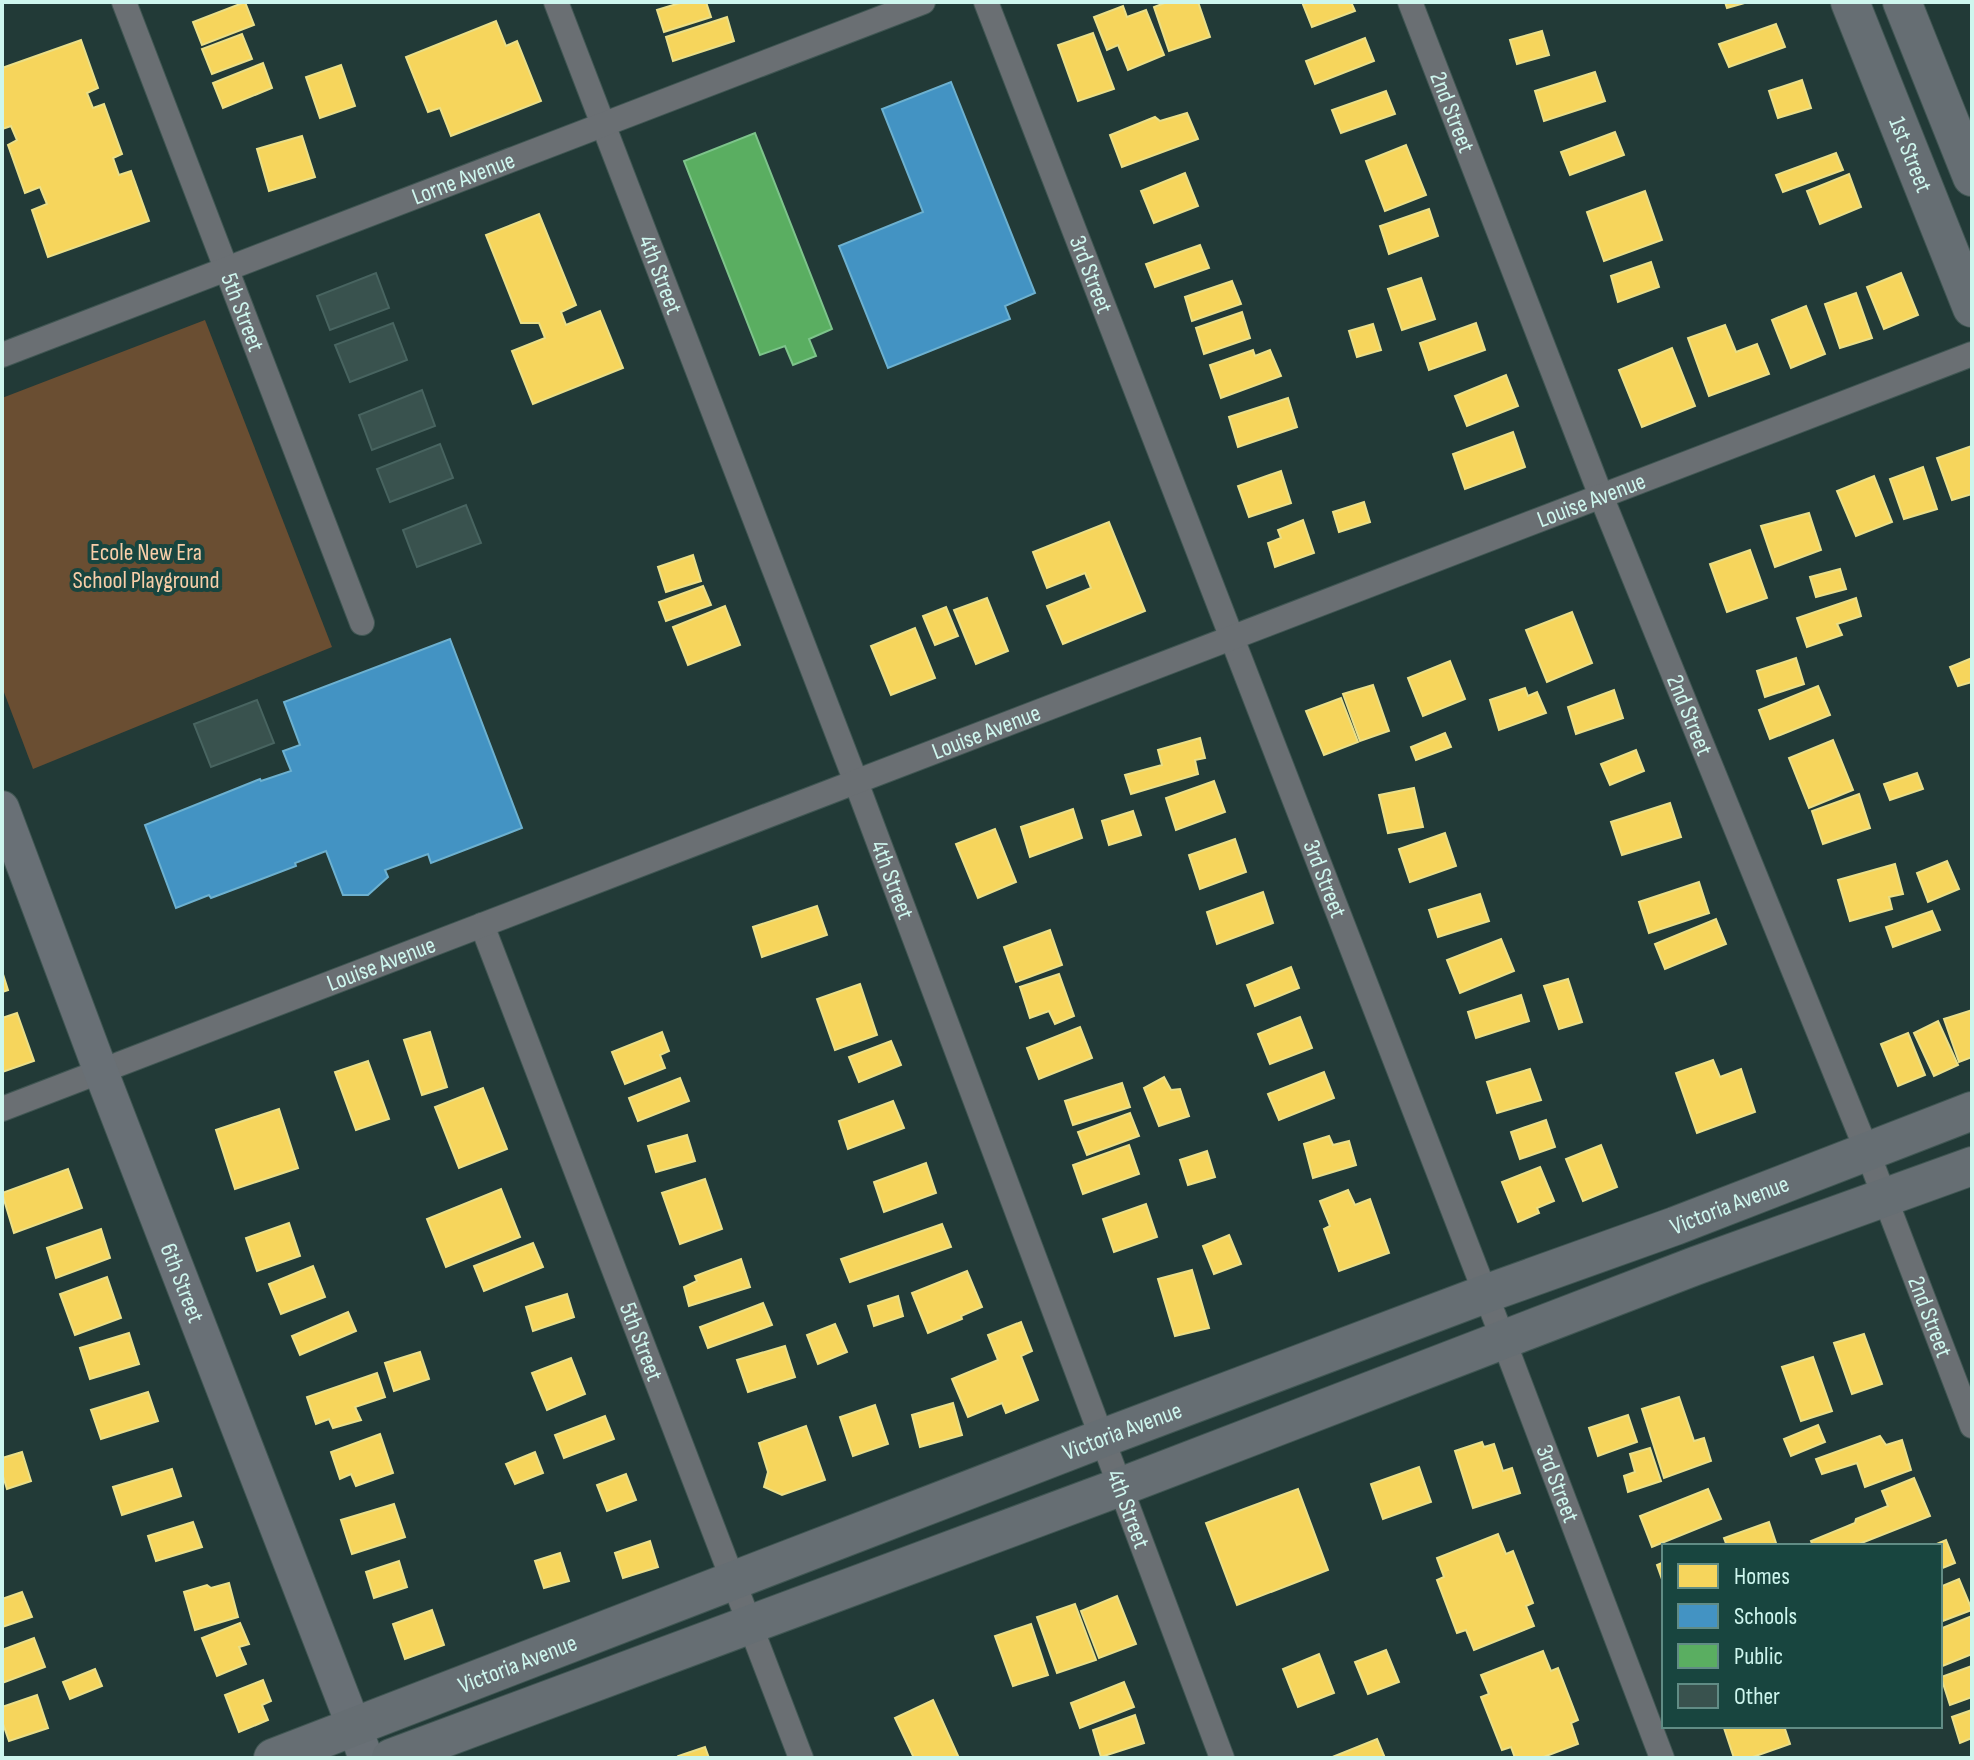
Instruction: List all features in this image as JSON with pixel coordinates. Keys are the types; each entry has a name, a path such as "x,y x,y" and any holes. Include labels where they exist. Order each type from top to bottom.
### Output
{"main road":[{"name":"1st Street","path":"1850,2 1972,308"},
{"name":"1st Street","path":"1902,2 1972,177"},
{"name":"Victoria Avenue","path":"273,1758 360,1743 732,1582 1103,1438 1675,1226 1972,1111"},
{"name":"Victoria Avenue","path":"391,1758 1120,1487 1503,1339 1972,1166"}],"street":[{"name":"5th Street","path":"124,2 362,623"},
{"name":"4th Street","path":"556,2 856,782 1222,1758"},
{"name":"Lorne Avenue","path":"2,355 923,2"},
{"name":"3rd Street","path":"986,2 1662,1758"},
{"name":"2nd Street","path":"1410,2 1601,496 1867,1151 1972,1426"},
{"name":"Louise Avenue","path":"2,1109 1972,354"},
{"name":"6th Street","path":"2,808 360,1743"},
{"name":"5th Street","path":"482,925 801,1758"}],"green space":[{"name":"Ecole New Era School Playground","path":"205,320 332,647 33,769 2,687 2,398"}],"building: Homes":[{"path":"245,2 254,25 202,45 193,22"},
{"path":"683,2 706,2 711,17 664,32 657,10"},
{"path":"1167,2 1198,2 1210,37 1169,51 1154,7"},
{"path":"1302,2 1351,2 1355,11 1312,27"},
{"path":"1725,2 1748,2 1727,8"},
{"path":"1123,6 1127,17 1146,10 1164,55 1128,70 1118,45 1107,50 1094,17"},
{"path":"727,17 734,41 673,61 666,37"},
{"path":"496,21 506,46 517,41 541,101 451,136 440,108 428,112 406,57"},
{"path":"1776,24 1785,47 1729,67 1719,44"},
{"path":"1542,31 1549,55 1517,64 1510,40"},
{"path":"1093,33 1114,89 1078,101 1058,45"},
{"path":"242,34 252,59 212,74 202,49"},
{"path":"1365,38 1374,61 1315,84 1306,61"},
{"path":"81,40 98,88 87,93 93,108 104,104 122,154 113,158 119,175 131,171 149,221 48,257 32,210 47,204 40,187 25,193 8,145 17,140 11,126 2,129 2,68"},
{"path":"263,63 272,88 223,108 213,83"},
{"path":"341,65 355,106 320,118 306,77"},
{"path":"1595,72 1605,101 1544,121 1535,91"},
{"path":"1802,80 1811,108 1778,118 1769,91"},
{"path":"1386,91 1395,114 1341,133 1332,110"},
{"path":"1187,113 1198,139 1122,167 1110,135 1155,117 1160,121"},
{"path":"1615,132 1624,155 1570,175 1561,152"},
{"path":"302,136 315,177 269,191 257,149"},
{"path":"1406,145 1426,195 1385,211 1366,161"},
{"path":"1836,153 1843,170 1783,192 1776,175"},
{"path":"1185,173 1198,206 1154,223 1141,191"},
{"path":"1849,174 1861,207 1820,224 1807,191"},
{"path":"1645,191 1662,240 1604,261 1587,212"},
{"path":"1429,209 1438,236 1389,254 1380,226"},
{"path":"539,214 576,305 561,312 566,325 600,311 623,368 533,404 512,351 545,338 539,323 521,323 486,235"},
{"path":"1200,245 1209,268 1155,287 1146,264"},
{"path":"1651,262 1659,287 1618,302 1611,276"},
{"path":"1901,273 1918,315 1884,329 1867,287"},
{"path":"1421,278 1435,319 1402,330 1388,289"},
{"path":"1232,281 1241,304 1192,321 1185,297"},
{"path":"1856,293 1872,338 1840,348 1825,304"},
{"path":"1806,306 1825,354 1791,368 1772,320"},
{"path":"1242,312 1250,338 1204,354 1196,328"},
{"path":"1476,323 1485,350 1429,370 1420,343"},
{"path":"1373,324 1381,350 1357,357 1349,331"},
{"path":"1725,325 1736,352 1757,344 1769,374 1709,396 1688,338"},
{"path":"1672,348 1695,406 1642,427 1619,370"},
{"path":"1253,350 1255,356 1270,350 1281,376 1221,398 1210,365"},
{"path":"1506,375 1518,406 1467,426 1455,396"},
{"path":"1288,398 1297,427 1238,447 1229,417"},
{"path":"1513,432 1525,467 1465,489 1453,454"},
{"path":"1972,446 1972,494 1952,500 1937,458"},
{"path":"1923,467 1937,509 1904,519 1890,479"},
{"path":"1281,471 1291,503 1249,517 1238,486"},
{"path":"1874,476 1892,522 1856,536 1837,491"},
{"path":"1364,502 1370,522 1339,532 1333,512"},
{"path":"1809,513 1821,550 1775,567 1761,526"},
{"path":"1303,520 1314,553 1275,567 1268,543 1281,538 1278,530"},
{"path":"1109,522 1145,611 1063,644 1047,606 1091,588 1085,573 1047,588 1033,552"},
{"path":"1750,550 1767,598 1727,612 1710,564"},
{"path":"693,555 701,581 666,592 658,567"},
{"path":"1840,569 1846,589 1816,597 1810,577"},
{"path":"703,586 711,605 666,621 659,602"},
{"path":"987,598 1008,651 976,664 954,610"},
{"path":"1856,598 1861,616 1837,624 1842,635 1807,647 1797,618"},
{"path":"725,606 740,645 688,665 673,627"},
{"path":"946,607 958,636 935,645 923,616"},
{"path":"1572,612 1592,663 1547,682 1526,630"},
{"path":"915,628 935,678 891,695 871,646"},
{"path":"1796,658 1804,684 1765,697 1757,671"},
{"path":"1972,658 1972,682 1958,686 1950,667"},
{"path":"1450,661 1465,699 1423,716 1408,678"},
{"path":"1373,685 1389,731 1360,741 1343,694"},
{"path":"1818,686 1830,715 1770,739 1759,710"},
{"path":"1525,688 1528,696 1537,692 1546,713 1499,730 1490,700"},
{"path":"1614,690 1623,718 1576,734 1568,707"},
{"path":"1341,698 1358,742 1324,755 1306,711"},
{"path":"1445,733 1451,747 1416,760 1411,747"},
{"path":"1200,738 1205,758 1195,760 1198,774 1131,794 1125,775 1162,765 1158,750"},
{"path":"1833,740 1853,790 1809,808 1789,758"},
{"path":"1636,750 1644,771 1610,785 1601,764"},
{"path":"1917,773 1923,789 1890,800 1884,784"},
{"path":"1214,781 1225,812 1176,830 1166,798"},
{"path":"1414,788 1423,827 1388,833 1379,795"},
{"path":"1859,794 1870,828 1823,844 1812,811"},
{"path":"1670,803 1681,837 1622,855 1611,822"},
{"path":"1073,809 1082,838 1030,857 1021,827"},
{"path":"1133,811 1141,835 1109,845 1102,821"},
{"path":"995,829 1016,882 978,898 956,844"},
{"path":"1445,833 1456,866 1410,882 1399,849"},
{"path":"1235,839 1246,872 1200,889 1189,855"},
{"path":"1947,861 1959,889 1928,902 1917,873"},
{"path":"1895,864 1903,894 1889,897 1892,909 1850,921 1838,880"},
{"path":"1699,882 1709,913 1649,933 1639,902"},
{"path":"1263,892 1273,923 1217,944 1207,912"},
{"path":"1480,894 1489,921 1438,937 1429,910"},
{"path":"817,906 827,935 762,957 753,927"},
{"path":"1932,911 1940,930 1893,947 1886,927"},
{"path":"1716,919 1726,944 1665,969 1655,944"},
{"path":"1050,930 1062,965 1016,982 1004,947"},
{"path":"1501,939 1514,971 1460,993 1447,960"},
{"path":"1291,967 1299,988 1255,1006 1247,985"},
{"path":"2,971 8,990 2,992"},
{"path":"1059,974 1074,1016 1055,1024 1049,1011 1030,1018 1020,987"},
{"path":"1568,979 1582,1022 1559,1029 1544,986"},
{"path":"860,984 877,1035 835,1050 817,999"},
{"path":"1521,995 1529,1021 1476,1038 1468,1012"},
{"path":"1972,1010 1972,1057 1959,1062 1944,1019"},
{"path":"17,1013 34,1061 2,1072 2,1018"},
{"path":"1300,1017 1312,1048 1270,1064 1258,1034"},
{"path":"1938,1021 1958,1065 1934,1076 1914,1033"},
{"path":"1080,1027 1092,1058 1039,1079 1027,1048"},
{"path":"430,1032 447,1087 422,1095 404,1040"},
{"path":"662,1032 669,1051 660,1055 665,1068 625,1084 612,1052"},
{"path":"1908,1033 1925,1075 1898,1086 1881,1044"},
{"path":"891,1041 901,1065 859,1082 849,1057"},
{"path":"1713,1060 1720,1077 1741,1069 1755,1112 1697,1133 1676,1073"},
{"path":"368,1061 389,1119 356,1130 335,1072"},
{"path":"1530,1069 1541,1100 1497,1113 1487,1082"},
{"path":"1324,1072 1334,1098 1279,1120 1268,1094"},
{"path":"1164,1077 1171,1090 1180,1089 1189,1116 1159,1126 1144,1088"},
{"path":"680,1078 689,1101 638,1121 629,1098"},
{"path":"1122,1083 1130,1107 1073,1125 1065,1101"},
{"path":"483,1088 507,1149 459,1168 435,1107"},
{"path":"893,1101 904,1128 848,1149 839,1121"},
{"path":"279,1109 298,1168 235,1189 216,1130"},
{"path":"1130,1113 1139,1136 1087,1155 1078,1132"},
{"path":"1546,1120 1555,1147 1520,1159 1511,1132"},
{"path":"687,1135 695,1161 656,1172 648,1146"},
{"path":"1329,1136 1333,1145 1349,1141 1356,1165 1313,1178 1304,1144"},
{"path":"1129,1145 1139,1174 1083,1194 1073,1165"},
{"path":"1601,1145 1617,1187 1583,1201 1566,1159"},
{"path":"1207,1151 1215,1177 1188,1185 1180,1160"},
{"path":"926,1163 936,1193 884,1212 874,1182"},
{"path":"1540,1167 1554,1201 1537,1208 1539,1213 1518,1222 1502,1182"},
{"path":"68,1169 82,1208 14,1233 2,1193"},
{"path":"705,1179 722,1229 680,1244 662,1193"},
{"path":"501,1189 520,1237 446,1267 427,1219"},
{"path":"1348,1190 1355,1205 1370,1199 1389,1253 1339,1271 1324,1229 1330,1226 1320,1201"},
{"path":"1146,1204 1157,1237 1114,1252 1103,1219"},
{"path":"289,1223 300,1256 257,1271 246,1238"},
{"path":"942,1224 951,1247 850,1282 841,1259"},
{"path":"101,1229 110,1258 56,1278 47,1248"},
{"path":"1229,1235 1241,1264 1214,1274 1203,1246"},
{"path":"533,1243 543,1267 484,1291 474,1266"},
{"path":"741,1259 750,1287 689,1306 684,1287 697,1281 695,1276"},
{"path":"313,1266 325,1297 281,1314 269,1284"},
{"path":"1192,1270 1209,1328 1175,1336 1158,1279"},
{"path":"967,1271 982,1307 928,1333 912,1293"},
{"path":"107,1277 121,1318 75,1335 60,1294"},
{"path":"567,1294 574,1317 533,1331 526,1307"},
{"path":"898,1296 903,1316 874,1326 868,1306"},
{"path":"763,1303 772,1325 708,1348 700,1327"},
{"path":"348,1312 356,1331 300,1355 292,1336"},
{"path":"1021,1322 1032,1351 1021,1356 1038,1400 1006,1413 1002,1403 968,1417 952,1379 998,1360 988,1335"},
{"path":"835,1324 847,1352 818,1364 807,1335"},
{"path":"129,1333 139,1364 90,1379 80,1348"},
{"path":"1864,1334 1882,1384 1852,1394 1834,1343"},
{"path":"785,1346 795,1377 748,1392 737,1360"},
{"path":"420,1352 429,1379 394,1391 385,1363"},
{"path":"1813,1357 1832,1411 1801,1421 1782,1367"},
{"path":"571,1358 585,1394 547,1410 532,1373"},
{"path":"377,1373 385,1397 355,1407 361,1420 333,1428 329,1419 316,1424 307,1397"},
{"path":"148,1392 158,1421 101,1439 91,1410"},
{"path":"1679,1397 1694,1441 1704,1438 1711,1461 1664,1478 1642,1409"},
{"path":"953,1403 962,1435 920,1447 912,1415"},
{"path":"875,1405 888,1444 853,1456 840,1417"},
{"path":"1628,1415 1637,1442 1598,1456 1589,1428"},
{"path":"605,1416 614,1439 564,1458 555,1435"},
{"path":"1818,1425 1825,1442 1791,1456 1784,1439"},
{"path":"806,1426 825,1480 782,1495 764,1487 768,1472 759,1443"},
{"path":"380,1434 393,1473 356,1486 351,1474 340,1479 331,1452"},
{"path":"1880,1436 1886,1445 1902,1440 1911,1470 1865,1487 1857,1463 1822,1474 1816,1459"},
{"path":"1482,1442 1484,1447 1494,1444 1503,1471 1512,1468 1520,1493 1473,1508 1455,1451"},
{"path":"1650,1448 1661,1481 1628,1492 1624,1476 1635,1472 1630,1454"},
{"path":"22,1452 31,1481 7,1489 2,1458"},
{"path":"535,1452 543,1473 515,1484 506,1464"},
{"path":"1419,1467 1431,1502 1383,1519 1371,1484"},
{"path":"172,1469 181,1496 122,1515 113,1487"},
{"path":"626,1474 636,1500 607,1511 597,1485"},
{"path":"1914,1478 1930,1516 1859,1544 1812,1544 1811,1541 1888,1506 1882,1491"},
{"path":"1298,1489 1328,1570 1237,1605 1206,1523"},
{"path":"1708,1489 1721,1519 1652,1547 1640,1516"},
{"path":"394,1504 405,1537 352,1554 341,1520"},
{"path":"193,1522 202,1547 156,1561 148,1536"},
{"path":"1769,1522 1776,1544 1726,1544 1724,1538"},
{"path":"1498,1534 1506,1554 1513,1551 1533,1603 1526,1606 1534,1626 1474,1650 1466,1630 1457,1633 1437,1580 1444,1577 1437,1558"},
{"path":"1946,1540 1955,1563 1942,1568 1942,1544 1937,1544"},
{"path":"650,1541 658,1567 623,1578 615,1553"},
{"path":"560,1553 569,1581 544,1588 535,1561"},
{"path":"399,1561 407,1587 374,1598 366,1572"},
{"path":"1662,1563 1662,1579 1657,1565"},
{"path":"1959,1579 1972,1610 1942,1621 1942,1586"},
{"path":"229,1583 238,1617 195,1630 184,1592"},
{"path":"22,1592 32,1617 2,1627 2,1599"},
{"path":"1117,1596 1136,1644 1099,1658 1081,1611"},
{"path":"1075,1604 1096,1660 1057,1673 1037,1617"},
{"path":"432,1610 444,1645 405,1659 393,1624"},
{"path":"1972,1616 1972,1654 1942,1666 1942,1628"},
{"path":"240,1623 249,1644 239,1647 246,1664 217,1676 202,1638"},
{"path":"1031,1624 1048,1675 1013,1686 995,1636"},
{"path":"34,1638 45,1667 2,1683 2,1650"},
{"path":"1386,1650 1399,1682 1368,1694 1355,1662"},
{"path":"1543,1651 1551,1671 1558,1668 1578,1720 1571,1723 1578,1744 1541,1758 1515,1758 1511,1747 1502,1750 1481,1697 1489,1694 1481,1675"},
{"path":"1319,1654 1334,1693 1298,1707 1283,1669"},
{"path":"1972,1666 1972,1697 1950,1705 1942,1677"},
{"path":"95,1669 102,1686 70,1699 63,1682"},
{"path":"263,1680 271,1701 262,1705 268,1720 239,1732 225,1695"},
{"path":"1124,1682 1134,1707 1080,1728 1071,1703"},
{"path":"37,1695 48,1728 9,1741 2,1721 2,1707"},
{"path":"933,1700 959,1758 914,1758 895,1718"},
{"path":"1972,1710 1972,1738 1960,1743 1952,1717"},
{"path":"1135,1715 1144,1743 1101,1757 1093,1730"},
{"path":"1724,1728 1785,1728 1790,1744 1750,1758 1734,1758"},
{"path":"1377,1739 1385,1758 1330,1758"},
{"path":"705,1747 709,1758 676,1758 678,1756"}],"building: Schools":[{"path":"951,82 1035,293 1005,306 1010,319 888,368 839,246 923,212 882,109"},
{"path":"450,639 522,828 431,863 428,854 385,870 388,877 368,895 343,895 326,851 295,863 296,866 176,908 145,825 260,779 291,771 283,751 300,745 284,702"}],"building: Public":[{"path":"755,133 832,329 809,339 816,356 793,365 785,346 760,355 684,161"}],"building: Other":[{"path":"376,273 389,308 330,330 317,296"},
{"path":"393,323 407,360 350,382 335,345"},
{"path":"422,390 435,426 372,450 359,415"},
{"path":"440,444 453,478 390,502 377,469"},
{"path":"466,505 481,543 417,567 403,530"},
{"path":"257,700 274,743 211,767 194,724"}]}
